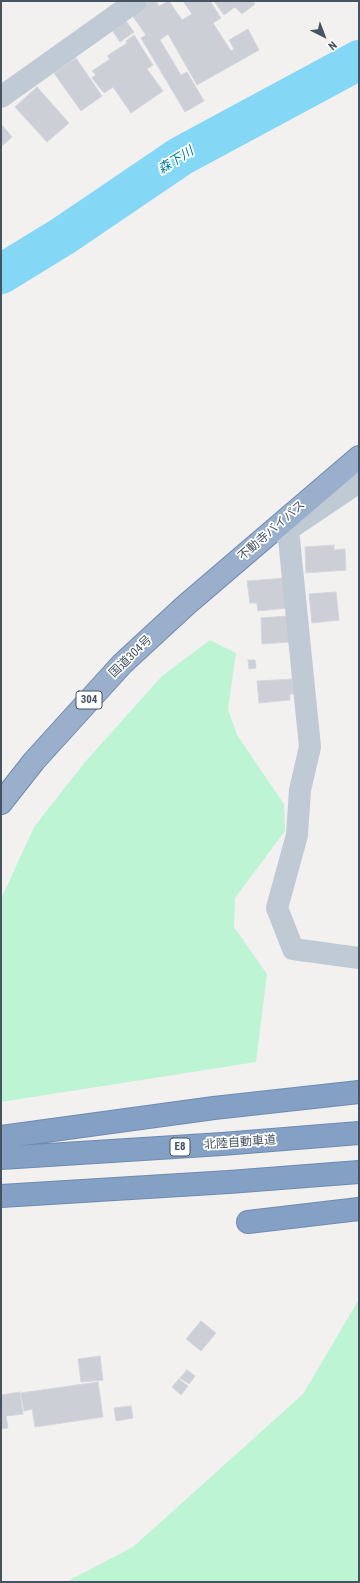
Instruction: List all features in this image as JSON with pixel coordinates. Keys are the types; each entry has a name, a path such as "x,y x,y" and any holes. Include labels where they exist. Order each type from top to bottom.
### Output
{"highway":[{"name":"不動寺バイパス","path":"186,605 359,457"},
{"name":"国道304号","path":"1,803 34,761 122,664 186,605"},
{"path":"1,1137 214,1108 359,1092"},
{"name":"北陸自動車道","path":"1,1158 222,1144 359,1133"},
{"path":"1,1196 229,1182 359,1172"},
{"path":"248,1222 359,1209"}],"street":[{"path":"1,97 136,1"},
{"path":"186,605 288,529 359,482"},
{"path":"288,529 310,748 300,790 297,834 277,908 293,949 359,958"}],"green space":[{"path":"210,640 236,653 228,709 237,735 284,804 285,831 235,898 234,927 267,974 256,1062 1,1102 1,899 34,827 85,762 162,676"},
{"path":"358,1301 359,1582 66,1582 133,1547 303,1394"}],"building":[{"path":"150,1 156,1 159,6 169,1 182,20 192,14 183,1 210,1 221,18 213,23 231,51 234,49 229,40 248,29 259,50 197,85 168,34 160,40 181,75 187,72 204,101 185,112 141,38 146,35 131,14"},
{"path":"214,1 253,1 255,4 242,14 235,7 224,15"},
{"path":"124,18 134,32 120,42 110,27"},
{"path":"134,35 153,65 147,69 163,91 131,113 113,87 104,93 92,78 96,75 92,71 110,59 107,56 127,43 126,41"},
{"path":"76,58 102,96 81,111 54,73"},
{"path":"37,87 69,123 47,142 15,107"},
{"path":"1,124 12,137 1,147"},
{"path":"334,545 334,550 345,549 346,570 306,573 305,547"},
{"path":"286,578 287,608 258,611 257,603 250,603 247,581"},
{"path":"336,592 339,620 312,623 309,594"},
{"path":"288,616 290,642 262,644 261,618"},
{"path":"248,660 255,660 256,668 249,669"},
{"path":"292,679 294,694 290,694 290,700 259,703 257,681"},
{"path":"201,1321 216,1333 201,1351 186,1339"},
{"path":"100,1356 103,1380 81,1382 78,1359"},
{"path":"187,1370 195,1376 189,1384 180,1378"},
{"path":"179,1379 188,1386 181,1395 172,1387"},
{"path":"98,1382 103,1417 35,1427 32,1409 24,1411 21,1393"},
{"path":"20,1392 23,1414 6,1416 8,1428 1,1429 1,1395"},
{"path":"131,1406 133,1418 116,1421 114,1408"}],"waterway":[{"name":"森下川","path":"1,274 63,236 181,156 359,60"}]}
